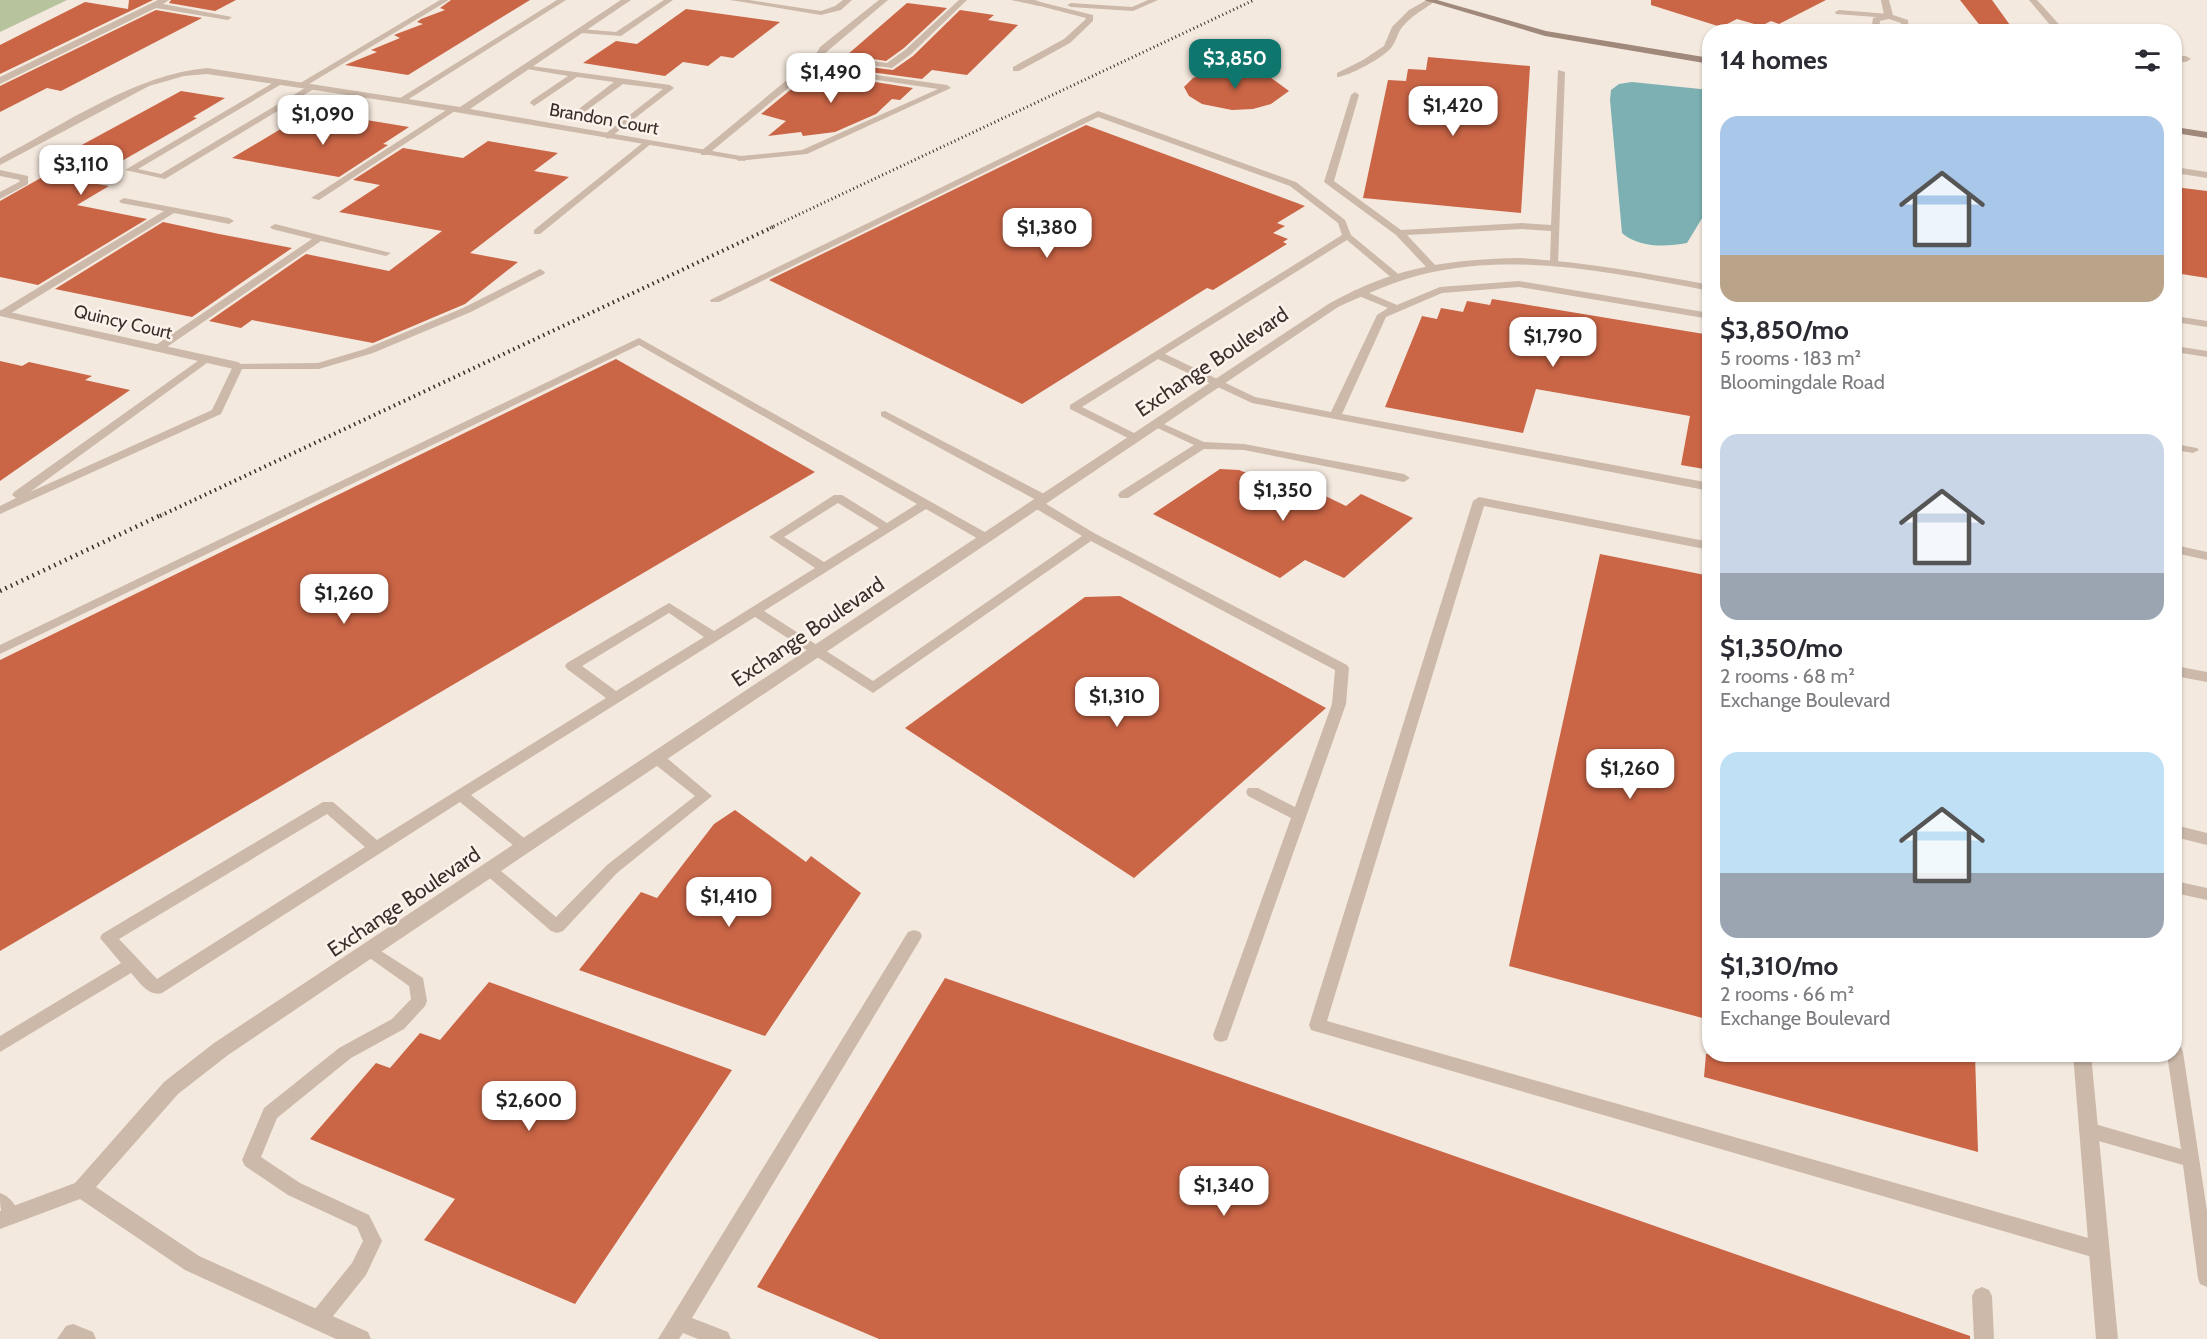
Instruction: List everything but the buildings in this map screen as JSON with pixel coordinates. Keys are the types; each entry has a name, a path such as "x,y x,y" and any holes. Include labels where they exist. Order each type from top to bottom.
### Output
{"main road":[{"path":"1429,1 1545,33 1702,61"},
{"path":"2182,131 2207,135"}],"street":[{"path":"0,81 165,0"},
{"path":"457,110 527,67 627,0"},
{"path":"1015,0 1039,3"},
{"path":"1885,0 1889,16"},
{"path":"2032,0 2053,24"},
{"path":"154,5 228,17"},
{"path":"1876,24 1876,20 1889,16 1905,24"},
{"path":"2182,59 2187,59"},
{"name":"Brandon Court","path":"0,162 146,84 194,71 220,72 401,100 741,159"},
{"name":"Exchange Boulevard","path":"6,1218 82,1189 171,1088 221,1049 1216,384 1358,292 1432,267 1487,261 1577,264 1702,287"},
{"name":"Quincy Court","path":"2,313 238,366"},
{"path":"2083,1062 2107,1339"},
{"path":"82,1189 192,1263 318,1320 347,1337"}],"lane":[{"path":"301,85 445,0"},
{"path":"401,100 562,0"},
{"path":"580,31 618,34 669,0"},
{"path":"734,0 821,12 838,8 848,0"},
{"path":"884,0 823,49 819,56 889,66 963,0"},
{"path":"1039,3 1133,9 1154,0"},
{"path":"1340,75 1366,62 1388,47 1395,29 1412,12 1429,1"},
{"path":"1016,69 1067,41 1089,21 1090,17 1082,14 1039,3"},
{"path":"1839,12 1889,16"},
{"path":"527,67 670,88 608,136"},
{"path":"704,153 808,67 947,88 804,152 741,159"},
{"path":"1555,262 1561,72"},
{"path":"534,103 576,74"},
{"path":"583,110 621,81"},
{"path":"281,82 130,170 162,177 313,87"},
{"path":"1354,95 1329,182 1399,232 1432,267"},
{"path":"256,97 266,99"},
{"path":"276,101 287,103"},
{"path":"316,198 457,110"},
{"path":"715,300 1098,114 1293,184 1342,222 1347,236 1397,277"},
{"path":"537,232 648,143"},
{"path":"2182,171 2207,175"},
{"path":"0,173 25,178 23,184 0,196"},
{"path":"124,201 229,221"},
{"path":"2,313 173,210"},
{"path":"1399,232 1522,226 1556,228"},
{"path":"274,227 386,253"},
{"path":"1136,438 1074,407 1347,236"},
{"path":"158,349 319,238"},
{"path":"0,509 217,412 238,366 320,366 349,357 467,310 540,273"},
{"path":"1335,416 1382,315 1440,290 1519,284 1702,315"},
{"path":"1358,292 1396,308"},
{"path":"2182,320 2207,324"},
{"path":"0,651 639,341 986,538"},
{"path":"2182,350 2207,354"},
{"path":"1158,355 1252,400 1702,485"},
{"path":"0,509 206,360"},
{"path":"885,414 1040,502 1090,536 1342,668 1339,704 1221,1035"},
{"path":"1156,424 1202,445 1244,447 1404,478"},
{"path":"1124,495 1202,445"},
{"path":"2182,448 2193,450"},
{"path":"824,568 775,537 838,498 887,528"},
{"path":"1702,544 1479,501 1317,1024 2099,1250"},
{"path":"376,848 328,806 108,938 156,988 926,504"},
{"path":"755,611 873,688 1090,536"},
{"path":"2182,551 2207,556"},
{"path":"616,698 572,666 669,607 714,637"},
{"path":"2182,672 2207,677"},
{"path":"490,870 557,927 612,869 705,796 657,758"},
{"path":"1253,792 1299,816"},
{"path":"462,795 524,846"},
{"path":"2182,833 2207,839"},
{"path":"2182,889 2207,894"},
{"path":"668,1339 914,936"},
{"path":"318,1320 359,1269 373,1241 363,1221 294,1189 251,1160 270,1113 345,1053 398,1024 419,1001 417,983 370,950"},
{"path":"0,1045 132,964"},
{"path":"2176,1062 2207,1278"},
{"path":"2088,1130 2191,1160"},
{"path":"0,1201 6,1218"},
{"path":"1982,1296 1984,1339"},
{"path":"679,1322 721,1339"},
{"path":"67,1339 73,1333 86,1339"}],"green space":[{"path":"0,0 67,0 0,32"}],"water":[{"path":"1632,82 1702,89 1702,218 1687,243 1644,244 1622,233 1610,100 1611,90 1619,84"}],"railway":[{"path":"770,228 1254,0"},
{"path":"160,516 773,227"},
{"path":"0,591 163,514"}]}
